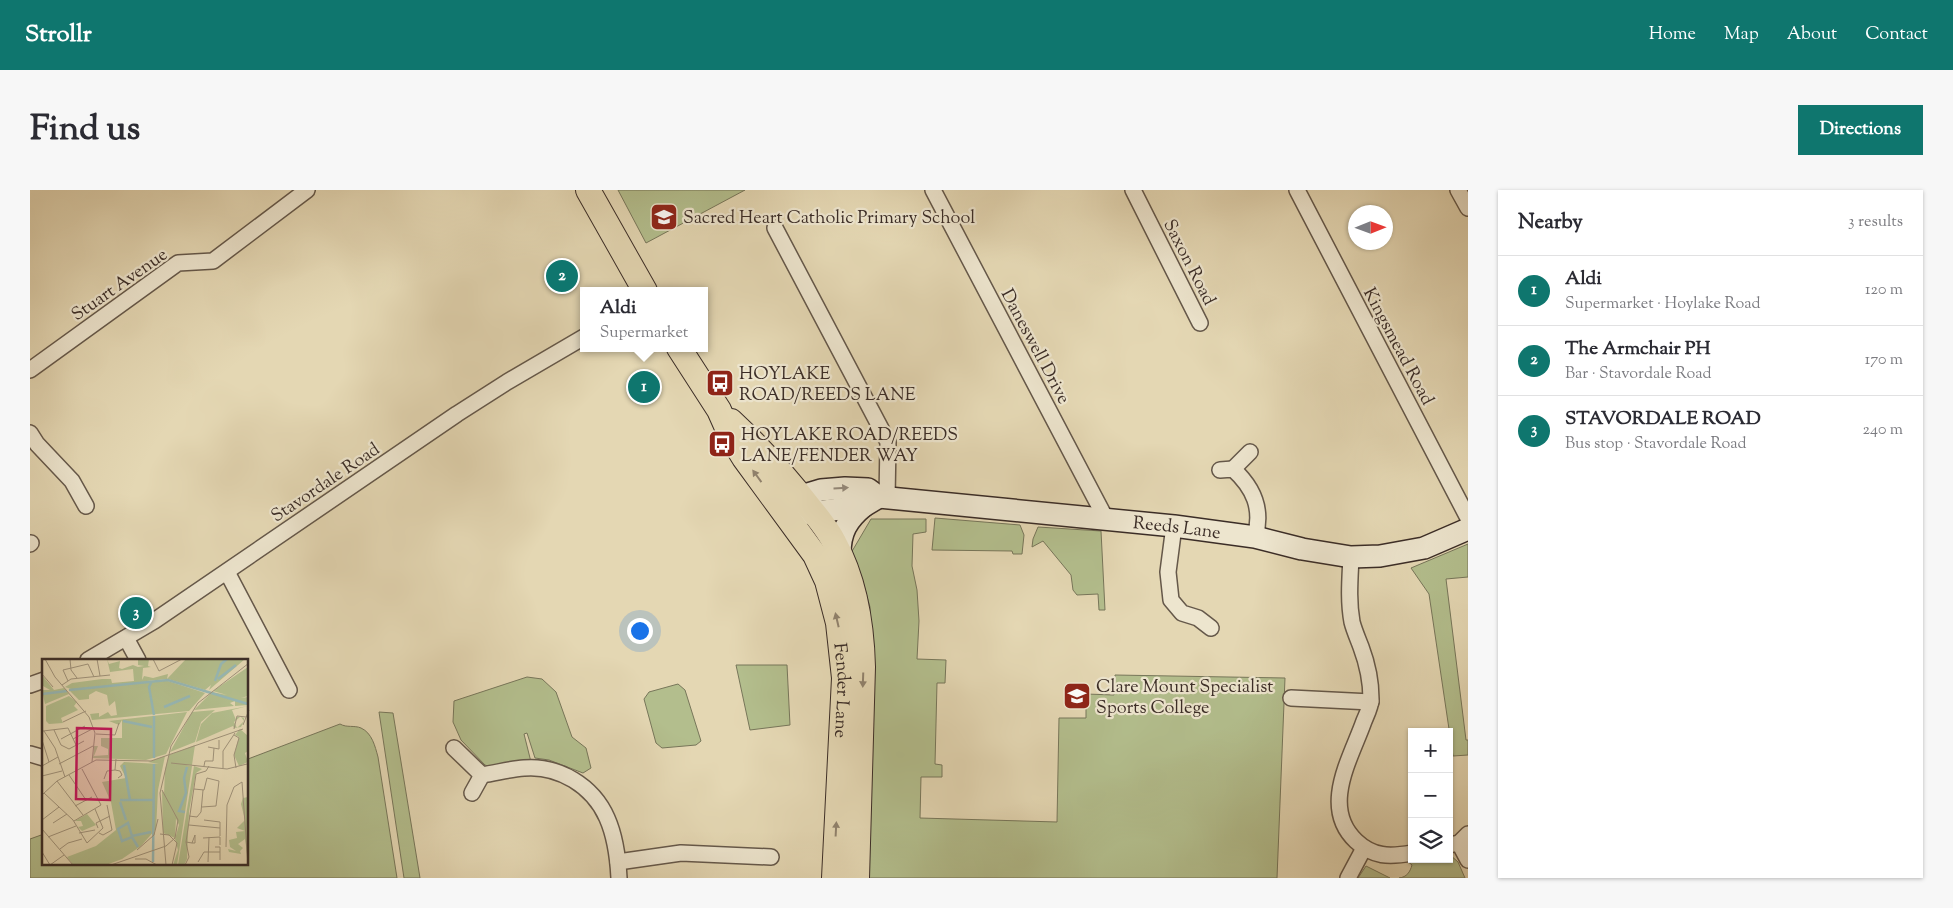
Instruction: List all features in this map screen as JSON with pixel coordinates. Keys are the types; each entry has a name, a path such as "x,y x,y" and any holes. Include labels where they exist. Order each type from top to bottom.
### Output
{"main road":[{"path":"588,190 644,287"},
{"path":"682,352 719,410"},
{"name":"Fender Lane","path":"719,410 749,437 807,504 837,548 854,597 862,642 863,667 857,878"},
{"name":"Fender Lane","path":"719,410 730,437 785,516 815,555 827,580 838,623 844,678 834,878"}],"street":[{"name":"Stuart Avenue","path":"30,370 178,263 213,261 306,190"},
{"name":"Daneswell Drive","path":"933,190 1106,519"},
{"name":"Saxon Road","path":"1133,190 1200,323"},
{"name":"Kingsmead Road","path":"1297,190 1468,518"},
{"path":"1458,190 1468,208"},
{"path":"775,228 888,442 876,501 849,519 837,548"},
{"name":"Stavordale Road","path":"90,659 126,638 227,572 457,414 580,339"},
{"path":"30,433 37,444 72,481 86,506"},
{"path":"1250,452 1227,470 1246,482 1255,498 1258,520 1255,537"},
{"name":"Reeds Lane","path":"807,504 821,490 868,489 876,501 1174,526 1255,537 1302,549 1351,558 1380,556 1424,548 1468,529"},
{"path":"785,516 807,504"},
{"path":"1174,526 1168,572 1171,600 1182,613 1198,618 1211,628"},
{"path":"1351,558 1349,599 1352,624 1362,649 1370,682 1371,702 1341,784 1338,805 1344,827 1364,848 1378,854 1393,856 1408,853"},
{"path":"227,572 289,690"},
{"path":"126,638 137,659"},
{"path":"30,685 42,681"},
{"path":"1291,698 1371,702"},
{"path":"454,748 482,775"},
{"path":"482,775 524,768 540,768 555,771 578,782 600,805 607,817 612,830 619,878"},
{"path":"472,793 482,775"},
{"path":"1459,841 1468,860"},
{"path":"1348,878 1364,848"},
{"path":"618,862 681,853 771,857"}],"green space":[{"name":"Sacred Heart Catholic Primary School","path":"618,190 745,190 646,243"},
{"path":"935,518 1020,525 1024,535 1022,554 1013,554 1012,551 932,550"},
{"path":"871,519 926,519 926,532 913,534 912,566 917,590 919,621 917,659 946,660 945,683 937,683 935,764 942,765 942,777 921,777 920,818 1057,822 1059,718 1086,718 1086,694 1114,695 1115,675 1285,678 1277,878 866,878 870,607 863,582 851,553"},
{"path":"1038,527 1101,531 1105,610 1099,610 1098,594 1077,595 1073,590 1071,575 1043,541 1032,547"},
{"path":"1468,544 1468,577 1446,579 1466,740 1468,740 1468,755 1453,756 1453,728 1449,728 1429,594 1411,568"},
{"path":"736,665 787,665 790,725 750,730"},
{"path":"527,677 542,679 556,692 572,737 586,748 591,768 583,773 549,760 535,758 527,733 524,734 531,762 490,767 485,765 461,740 453,722 454,701"},
{"path":"678,684 685,690 701,741 696,745 662,748 656,743 644,699 649,692"},
{"path":"379,712 393,713 420,878 404,878"},
{"path":"340,724 365,730 374,744 378,757 397,878 30,878 30,839 42,835 42,866 249,866 249,759"},
{"path":"1453,858 1458,862 1465,878 1399,878 1409,872 1412,865 1410,863 1453,863"},
{"path":"1366,866 1390,878 1358,878"}],"place":[{"name":"Sacred Heart Catholic Primary School","path":"664,217"},
{"name":"The Armchair PH","path":"562,276"},
{"name":"HOYLAKE ROAD/REEDS LANE","path":"720,383"},
{"name":"Aldi","path":"644,387"},
{"name":"HOYLAKE ROAD/REEDS LANE/FENDER WAY","path":"722,444"},
{"name":"STAVORDALE ROAD","path":"136,613"},
{"name":"Clare Mount Specialist Sports College","path":"1077,696"}]}
